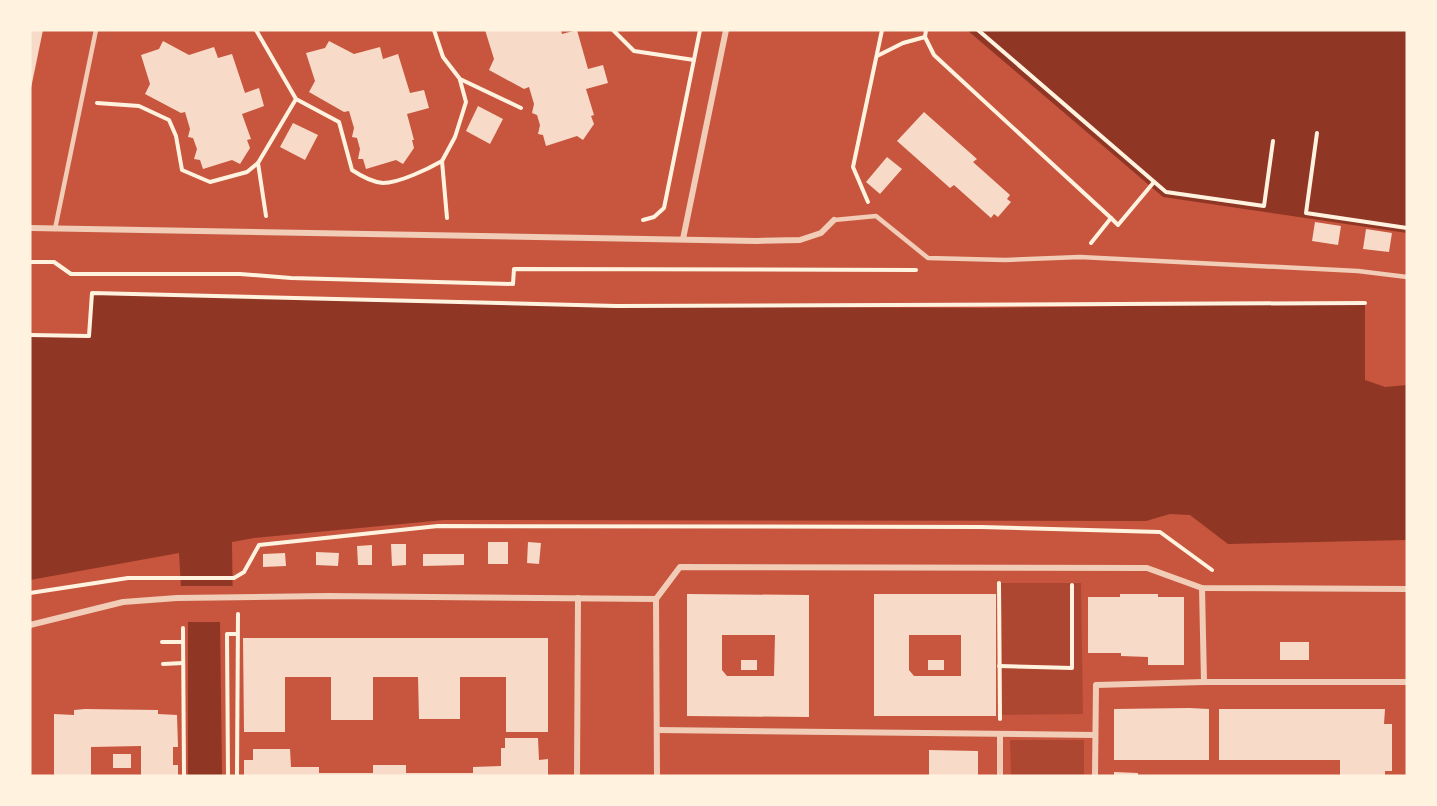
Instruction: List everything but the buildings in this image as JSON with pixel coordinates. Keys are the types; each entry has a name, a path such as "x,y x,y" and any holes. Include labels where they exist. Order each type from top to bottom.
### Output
{"street":[{"path":"683,239 726,30"},
{"path":"30,228 591,240 800,240 821,234 834,220"},
{"path":"657,776 656,599 680,567 1147,568 1202,588 1407,589"},
{"path":"1202,588 1204,682"},
{"path":"30,626 123,602 177,598 340,596 656,599"},
{"path":"578,598 578,776"},
{"path":"1095,776 1096,685 1204,682 1407,682"},
{"path":"657,730 1095,735"},
{"path":"1000,734 1000,776"}],"lane":[{"path":"55,228 96,30"},
{"path":"834,220 876,216 928,258 1005,260 1080,257 1358,271 1407,277"}],"path":[{"path":"256,30 296,99 339,122 352,170 366,179 384,183 423,172 442,161 455,137 466,102 460,79 443,57 434,30"},
{"path":"613,30 634,51 694,60"},
{"path":"640,222 654,217 664,208 699,30"},
{"path":"876,216 862,192 853,167 882,30"},
{"path":"926,30 925,37 934,55 1118,225 1154,182"},
{"path":"978,30 1166,192 1264,206 1273,141"},
{"path":"877,56 903,43 925,37"},
{"path":"460,79 521,108"},
{"path":"81,102 139,106 169,120 176,136 182,170 210,182 247,172 258,163 296,99"},
{"path":"1317,133 1306,213 1407,228"},
{"path":"442,161 447,218"},
{"path":"258,163 266,216"},
{"path":"1080,257 1111,218"},
{"path":"30,262 54,262 71,274 240,274 513,284 514,269 924,270"},
{"path":"30,336 89,336 92,293 616,306 1365,303"},
{"path":"30,593 128,578 234,578 244,572 259,545 438,526 981,527 1160,532 1213,571"},
{"path":"999,567 1000,734"},
{"path":"999,666 1072,668 1072,568"},
{"path":"237,776 238,614"},
{"path":"183,628 184,776"},
{"path":"228,776 227,634 237,634"},
{"path":"162,642 183,642"},
{"path":"163,664 183,663"}],"shaded area":[{"path":"967,30 1407,30 1407,233 1163,197"},
{"path":"92,293 616,306 984,308 1365,303 1365,380 1385,387 1407,385 1407,540 1228,544 1190,515 1170,514 1146,521 444,520 232,542 233,620 220,621 222,776 188,776 188,622 183,621 179,553 30,580 30,335 89,336"},
{"path":"1001,583 1081,583 1083,714 1002,715"},
{"path":"1010,740 1084,740 1084,776 1011,776"}],"pier":[{"path":"178,586 233,586 233,622 180,622"}]}
